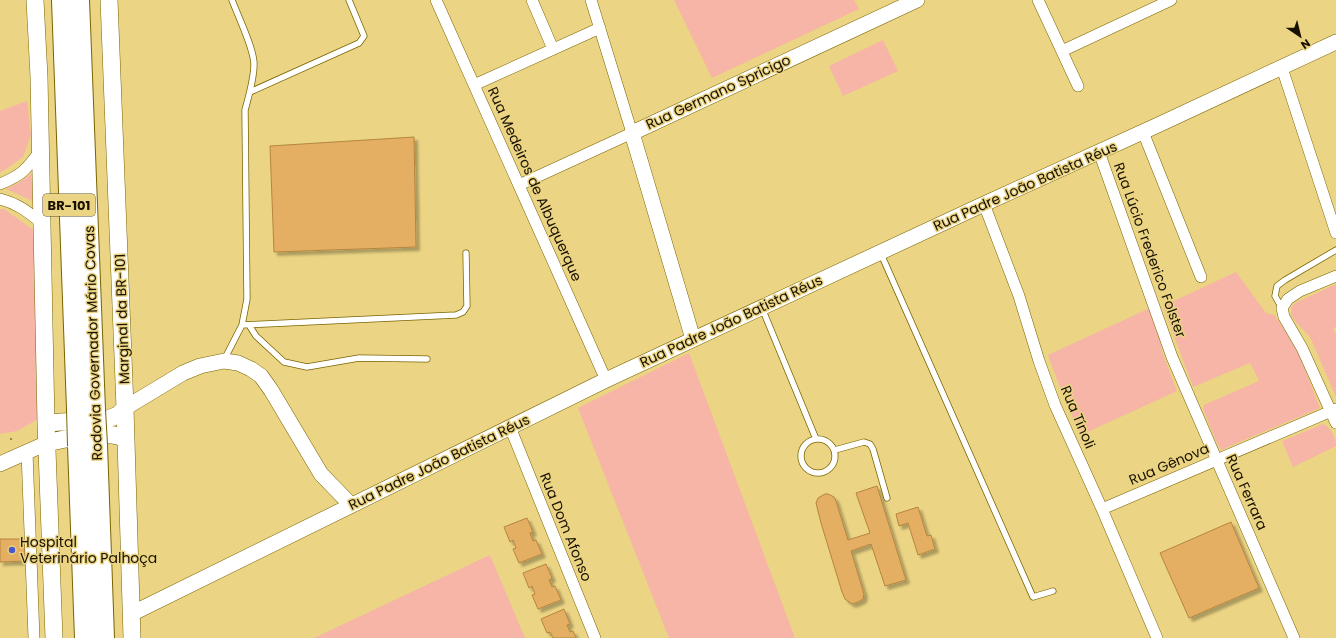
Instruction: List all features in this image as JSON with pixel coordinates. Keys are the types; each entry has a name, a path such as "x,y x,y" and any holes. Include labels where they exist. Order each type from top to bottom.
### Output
{"highway":[{"name":"Rodovia Governador Mário Covas","path":"62,0 88,446 104,638"},
{"name":"Rodovia Governador Mário Covas","path":"79,0 86,410"},
{"name":"Rodovia Governador Mário Covas","path":"84,638 88,446"}],"main road":[{"path":"35,0 39,77 46,423 54,638"},
{"name":"Marginal da BR-101","path":"109,0 125,408 132,638"},
{"name":"Rua Germano Spricigo","path":"632,132 917,0"},
{"name":"Rua Padre João Batista Réus","path":"131,614 606,380 1336,42"},
{"path":"632,132 693,339"},
{"path":"46,423 108,419 118,415 125,408 183,373 200,366 224,361 238,364 251,369 261,376 271,390 321,474 351,505"},
{"path":"0,464 47,443 61,439 110,435 120,436 126,440"}],"street":[{"name":"Rua Medeiros de Albuquerque","path":"436,0 606,380"},
{"path":"532,0 553,49"},
{"path":"591,0 632,132"},
{"path":"1038,0 1078,86"},
{"path":"1062,51 1171,0"},
{"path":"474,85 600,28"},
{"path":"1282,68 1336,233"},
{"name":"Rua Germano Spricigo","path":"519,185 632,132"},
{"path":"1144,132 1201,277"},
{"path":"0,184 21,175 40,151"},
{"name":"Rua Lúcio Frederico Folster","path":"1099,152 1172,358"},
{"path":"0,199 11,202 24,209 42,223"},
{"name":"Rua Tínoli","path":"984,204 1019,296 1039,361 1055,406 1102,509 1157,638"},
{"path":"1336,276 1300,291 1288,298 1282,308 1284,317 1302,348 1333,410 1336,423"},
{"name":"Rua Ferrara","path":"1172,358 1294,638"},
{"name":"Rua Gênova","path":"1102,509 1333,410"},
{"name":"Rua Dom Afonso","path":"510,427 594,638"},
{"path":"27,452 34,638"}],"lane":[{"path":"224,361 242,325 247,299 245,110 250,92 254,64 232,0"},
{"path":"250,92 359,43 364,36 349,0"},
{"path":"1282,308 1275,296 1278,286 1336,250"},
{"path":"880,252 1033,597 1053,591"},
{"path":"242,325 456,315 463,312 467,306 466,253"},
{"path":"761,307 816,439"},
{"path":"249,325 256,336 284,362 307,367 359,358 427,359"},
{"path":"816,439 828,441 835,450 835,461 829,469 820,473 809,470 803,463 802,452 807,443 816,439"},
{"path":"835,450 864,442 870,444 874,450 887,498"}],"shaded area":[{"path":"674,0 854,0 859,9 712,78"},
{"path":"883,40 898,71 843,96 829,66"},
{"path":"27,101 31,135 23,157 0,173 0,111"},
{"path":"34,172 35,202 6,189 18,183"},
{"path":"0,209 4,209 35,231 40,418 17,431 0,434"},
{"path":"1236,272 1266,313 1274,315 1295,344 1320,408 1221,450 1203,409 1204,405 1259,381 1250,363 1193,387 1163,306"},
{"path":"1336,284 1336,327 1333,328 1336,334 1336,397 1311,339 1291,315 1292,306 1297,302"},
{"path":"1150,308 1157,328 1163,354 1177,391 1081,435 1065,401 1048,355"},
{"path":"689,353 795,638 669,638 578,408"},
{"path":"1323,424 1326,425 1332,433 1336,446 1293,467 1282,441"},
{"path":"490,555 525,638 314,638"}],"building":[{"path":"414,137 416,247 274,252 270,146"},
{"path":"877,486 906,580 885,586 871,544 851,551 864,594 863,599 852,604 845,599 842,592 816,503 818,498 825,494 834,497 848,540 870,533 856,493"},
{"path":"918,507 927,536 931,535 935,549 918,555 908,523 899,526 896,514"},
{"path":"527,518 533,532 530,533 533,541 536,540 542,554 519,563 513,549 516,548 513,540 510,542 504,527"},
{"path":"1231,522 1259,588 1189,618 1160,553"},
{"name":"Hospital Veterinário Palhoça","path":"0,539 25,539 25,561 0,562"},
{"path":"546,564 552,578 549,580 552,587 555,586 561,600 538,609 532,595 535,594 532,586 529,588 523,573"},
{"path":"564,609 570,624 567,625 570,632 573,631 576,638 553,638 550,632 547,633 541,619"}],"place":[{"name":"Hospital Veterinário Palhoça","path":"12,550"}]}
